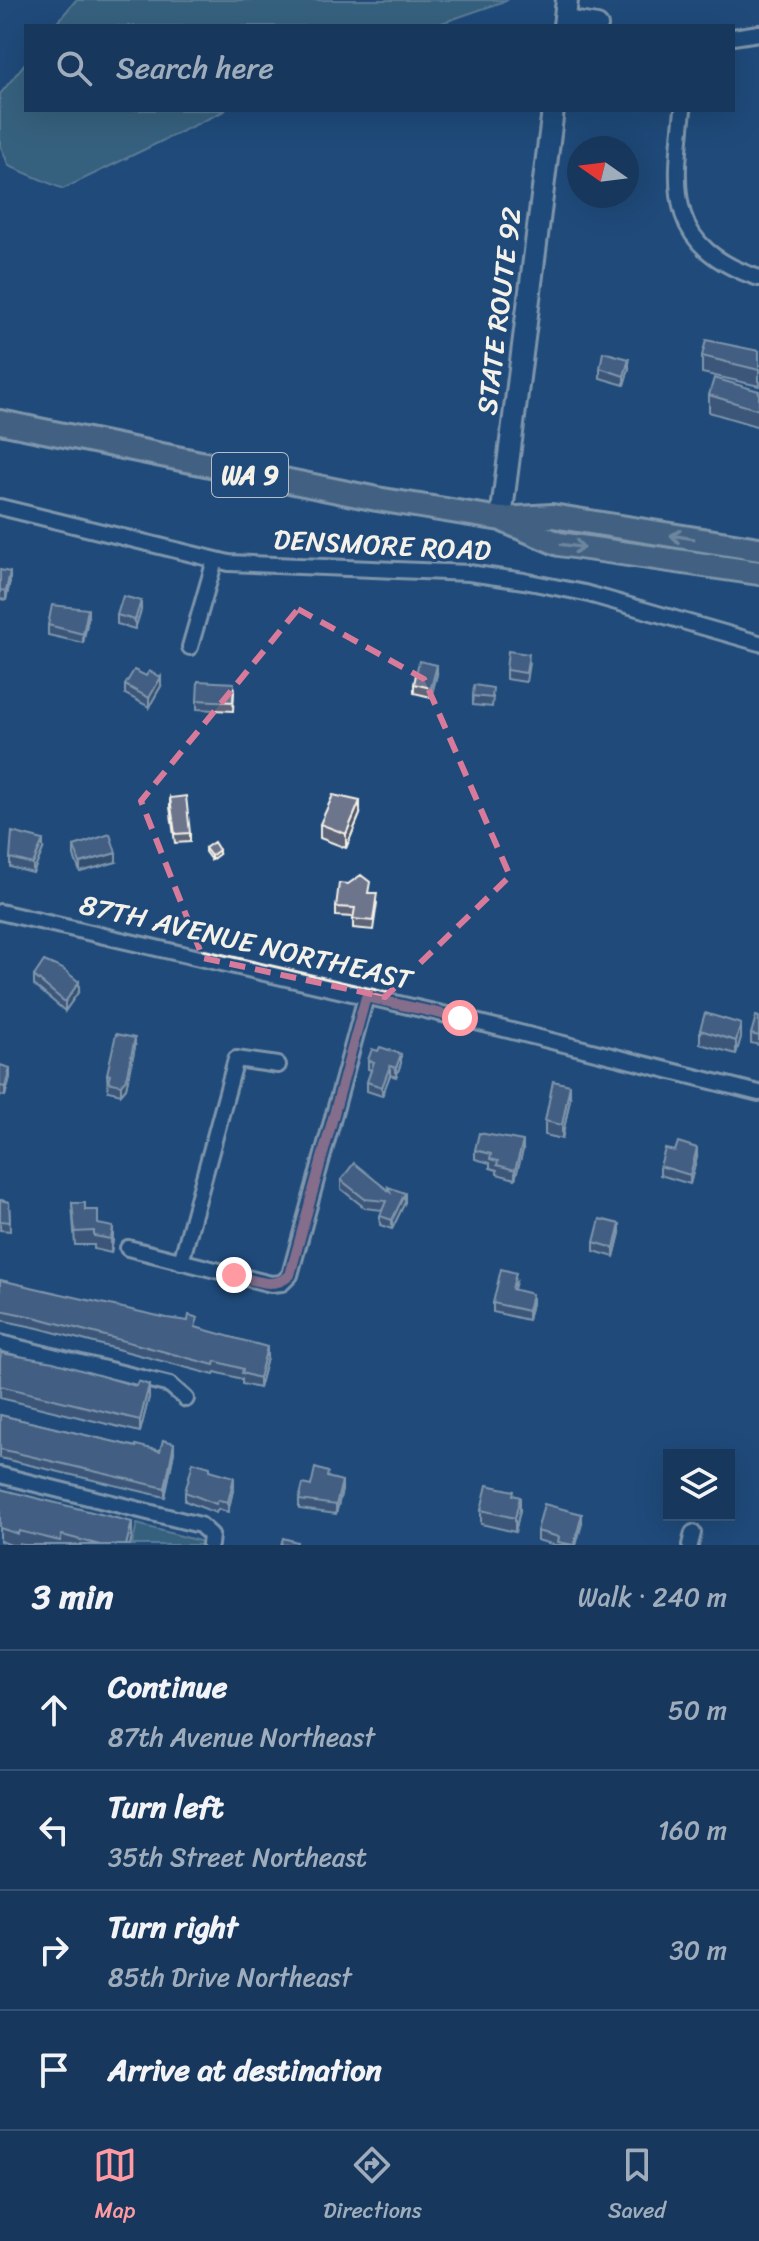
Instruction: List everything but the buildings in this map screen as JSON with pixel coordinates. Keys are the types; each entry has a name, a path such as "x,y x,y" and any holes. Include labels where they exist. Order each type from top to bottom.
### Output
{"main road":[{"path":"564,24 567,0"},
{"name":"STATE ROUTE 92","path":"501,519 553,112"},
{"path":"547,157 562,112"},
{"name":"WA 9","path":"0,422 143,454 501,519 559,544 759,573"},
{"name":"WA 9","path":"501,519 552,516 759,549"}],"street":[{"path":"735,37 759,33"},
{"path":"683,112 675,180 679,204 701,245 719,260 759,278"},
{"name":"DENSMORE ROAD","path":"0,507 215,560 469,573 524,581 585,593 759,643"},
{"path":"190,647 215,560"},
{"name":"87TH AVENUE NORTHEAST","path":"0,912 759,1093"},
{"path":"128,1248 271,1284 282,1283 290,1275 366,997"},
{"path":"181,1262 236,1059 278,1065"},
{"path":"0,1343 170,1385 186,1399"},
{"path":"0,1475 200,1525 211,1540"}],"highlighted area":[{"path":"298,609 424,679 510,876 385,997 203,958 141,801"}],"green space":[{"path":"76,0 508,0 439,24 56,24"},
{"path":"24,64 24,112 222,112 63,189 9,166 0,145 0,94"},
{"path":"137,1524 203,1542 202,1545 132,1545"}],"route":[{"path":"234,1275 271,1284 282,1283 290,1275 366,997 460,1018"}]}
